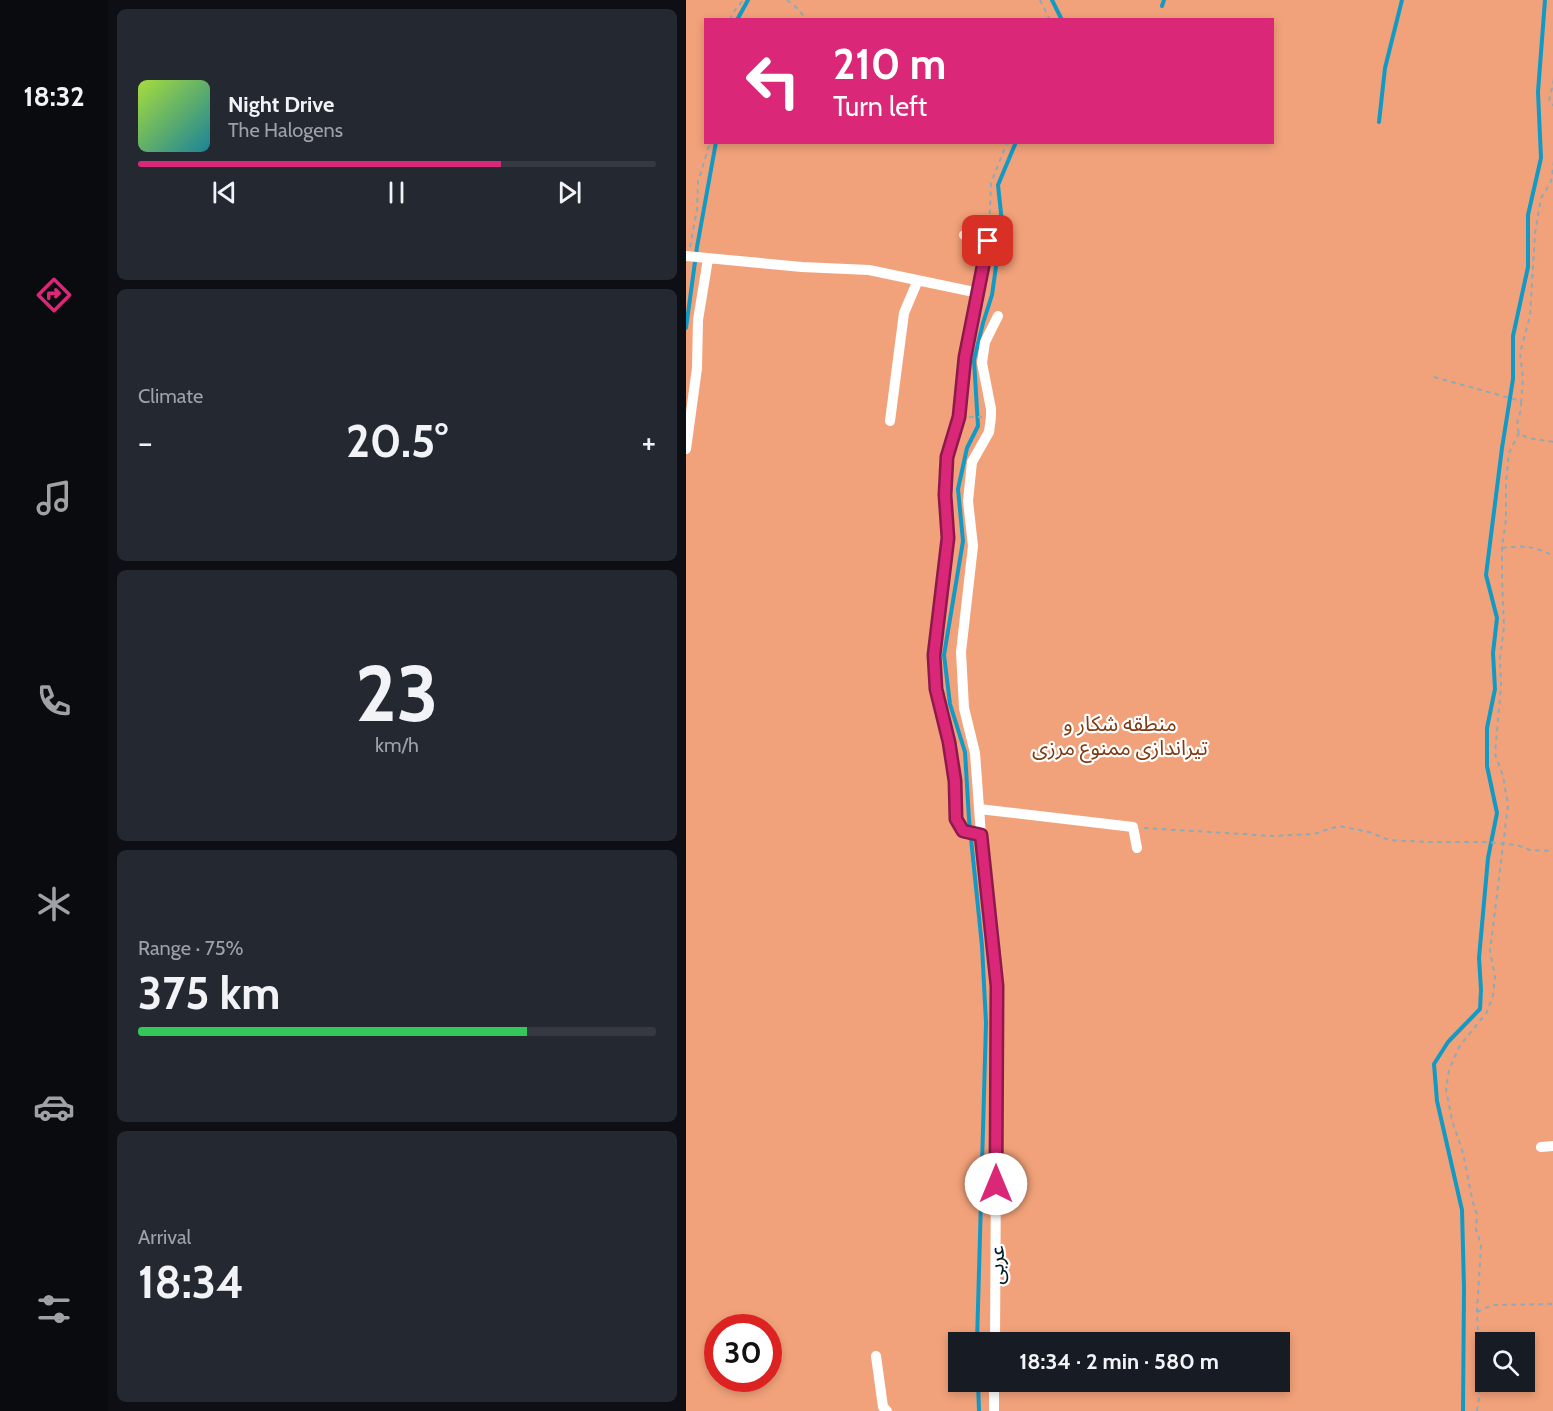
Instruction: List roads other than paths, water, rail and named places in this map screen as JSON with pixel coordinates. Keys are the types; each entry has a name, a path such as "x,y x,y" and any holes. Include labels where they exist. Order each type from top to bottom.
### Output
{"street":[{"path":"964,235 988,241 965,357 959,417 947,457 945,495 948,538 934,655 936,689 949,742 955,781 956,819 963,831 978,834"},
{"path":"686,256 802,267 869,270 979,292"},
{"path":"686,449 697,368 698,320 705,258"},
{"path":"890,421 904,313 918,280"},
{"name":"عربی","path":"995,1332 997,986 978,834 979,809 975,753 964,708 961,651 973,546 968,501 972,462 989,432 990,424 991,409 982,363 985,342 998,316"},
{"path":"979,809 1133,827 1137,849"},
{"path":"1541,1147 1553,1146"},
{"path":"876,1356 883,1407 887,1411"},
{"path":"994,1392 994,1411"}],"waterway":[{"path":"738,18 748,0"},
{"path":"1052,0 1061,18"},
{"path":"1162,6 1164,0"},
{"path":"1379,122 1385,68 1402,0"},
{"path":"1463,1411 1462,1210 1437,1101 1434,1064 1448,1042 1480,1009 1479,958 1488,858 1497,813 1487,766 1487,728 1495,689 1493,653 1497,618 1486,575 1513,379 1513,336 1528,267 1528,215 1541,158 1538,92 1545,0"},
{"path":"686,328 697,247 716,144"},
{"path":"977,1332 986,1023 982,946 969,819 965,752 950,704 944,655 963,541 958,489 967,448 978,426 974,360 992,295 999,245 1001,213 998,185 1015,144"},
{"path":"978,1392 979,1411"}],"park label":[{"name":"منطقه شکار و تیراندازی ممنوع مرزی","path":"1120,735"}]}
